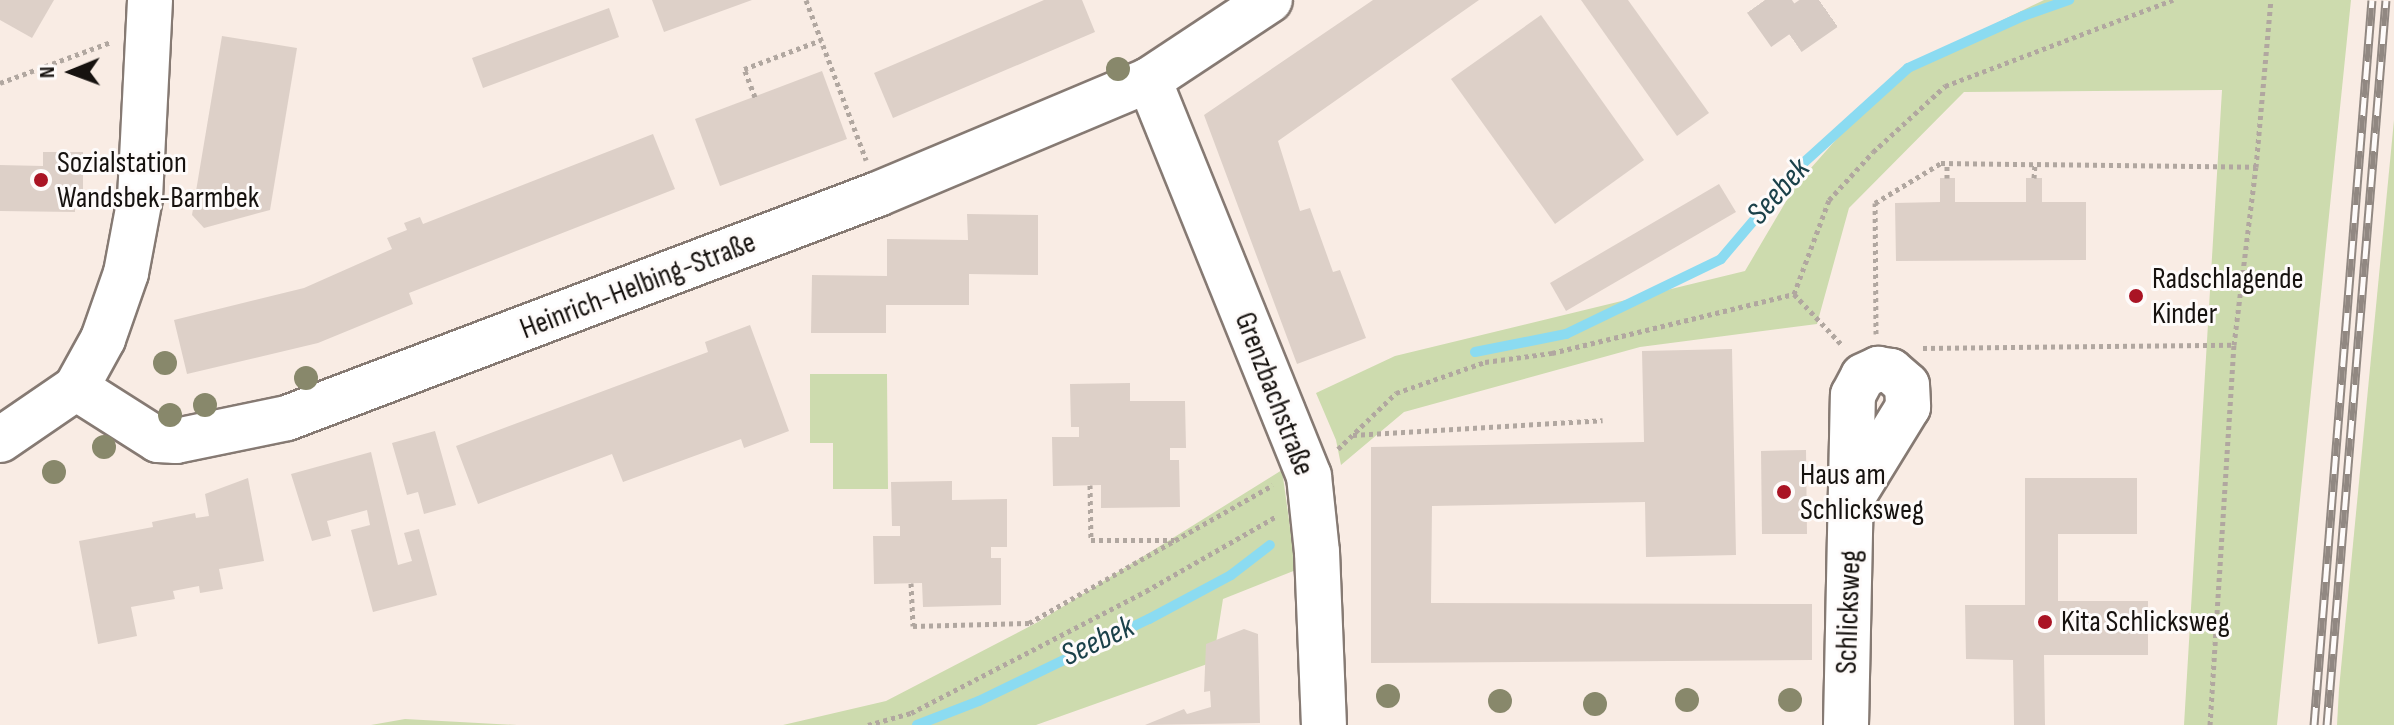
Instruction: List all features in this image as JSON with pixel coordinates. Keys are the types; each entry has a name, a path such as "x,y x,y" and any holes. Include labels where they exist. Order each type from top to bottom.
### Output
{"street":[{"name":"Heinrich-Helbing-Straße","path":"76,388 158,440 176,441 287,418 878,194 1149,80 1270,0"},
{"path":"0,440 76,388 103,339 126,273 140,198 150,14"},
{"name":"Grenzbachstraße","path":"1149,80 1305,466 1317,552 1324,725"},
{"name":"Schlicksweg","path":"1846,725 1852,498"}],"path":[{"path":"806,0 878,194"},
{"path":"1794,294 1829,200 1873,152 1945,86 2173,0"},
{"path":"2210,725 2234,345 2256,167 2271,0"},
{"path":"0,83 150,14"},
{"path":"755,97 744,69 821,40"},
{"path":"1876,348 1875,203 1941,163 2256,167"},
{"path":"1947,163 1947,178"},
{"path":"2034,178 2035,164"},
{"path":"1794,294 1844,348"},
{"path":"1603,420 1352,435 1396,393 1485,362 1552,353 1794,294"},
{"path":"1907,348 2234,345"},
{"path":"911,583 913,626 1029,623 1305,466"},
{"path":"1090,485 1091,540 1175,540"},
{"path":"868,725 911,713 1230,543"}],"green space":[{"path":"2044,0 2351,0 2277,725 2184,725 2222,90 1964,92 1849,208 1817,324 1640,347 1404,412 1341,465 1336,440 1316,393 1395,356 1745,271 1795,186 1896,72"},
{"path":"2394,120 2394,725 2337,725 2339,689"},
{"path":"810,374 887,374 888,489 833,489 833,443 810,443"},
{"path":"1282,470 1296,570 1223,599 1213,662 1036,725 783,725 886,701 1038,622"},
{"path":"405,719 517,725 371,725"}],"building":[{"path":"0,0 54,0 32,38 0,20"},
{"path":"652,0 752,0 664,32"},
{"path":"1044,0 1082,0 1095,32 893,118 874,73"},
{"path":"1373,0 1479,0 1278,141 1300,211 1310,208 1333,272 1340,270 1366,338 1297,364 1204,115"},
{"path":"1581,0 1628,0 1709,113 1677,136"},
{"path":"609,8 619,37 483,88 472,58"},
{"path":"1541,15 1644,160 1555,224 1451,79"},
{"path":"222,36 297,48 270,210 204,228 192,215"},
{"path":"822,71 847,139 720,186 695,119"},
{"path":"653,134 675,189 409,293 413,304 318,343 187,374 174,320 304,288 392,249 387,238 407,230 404,223 420,217 423,224"},
{"name":"Sozialstation Wandsbek-Barmbek","path":"43,152 83,152 83,194 75,194 75,212 0,211 0,165 43,166"},
{"path":"1940,178 1955,178 1955,202 2026,202 2026,178 2042,178 2042,202 2086,202 2086,260 1896,261 1895,203 1940,202"},
{"path":"1719,184 1736,212 1566,311 1550,283"},
{"path":"967,214 1038,215 1038,275 969,274 969,305 886,305 886,333 811,333 812,275 887,276 887,239 968,240"},
{"path":"750,325 789,431 744,448 741,439 623,482 612,454 478,504 456,446 708,352 705,342"},
{"path":"1732,349 1736,555 1646,557 1645,502 1432,506 1431,603 1812,604 1812,660 1371,663 1371,447 1644,442 1642,351"},
{"path":"1130,383 1130,401 1185,401 1186,448 1170,448 1170,460 1179,460 1180,507 1101,508 1101,485 1053,486 1052,437 1079,437 1079,427 1071,427 1070,384"},
{"path":"435,431 456,505 424,514 418,492 407,495 392,443"},
{"name":"Haus am Schlicksweg","path":"1806,450 1807,534 1762,534 1761,451"},
{"path":"371,452 398,565 412,561 404,533 419,529 437,595 373,612 351,530 370,525 367,510 327,521 331,536 312,541 291,474"},
{"path":"248,478 264,561 219,569 223,589 200,593 199,586 173,591 175,599 131,607 137,636 98,644 79,541 153,527 152,522 195,513 196,518 209,516 205,494"},
{"path":"2025,478 2137,478 2137,534 2058,534 2058,601 2148,601 2148,655 2044,655 2045,725 2014,725 2013,660 1966,659 1965,605 2025,605"},
{"path":"952,481 952,500 1007,499 1007,547 991,547 991,558 1001,558 1001,605 923,607 922,583 874,584 873,536 900,536 900,526 892,526 891,482"},
{"path":"1244,629 1258,634 1260,723 1145,725 1184,709 1187,714 1211,707 1210,691 1204,692 1206,644"}],"waterway":[{"name":"Seebek","path":"1475,352 1566,334 1721,259 1800,166 1908,68 2023,16 2069,0"},
{"name":"Seebek","path":"917,725 979,701 1149,619 1231,575 1270,545"}],"tunnel":[{"path":"1765,0 1789,34 1838,0"}],"railway":[{"path":"2314,725 2372,0"},
{"path":"2327,725 2386,0"}],"place":[{"name":"Sozialstation Wandsbek-Barmbek","path":"41,180"},
{"name":"Radschlagende Kinder","path":"2136,296"},
{"name":"Haus am Schlicksweg","path":"1784,492"},
{"name":"Kita Schlicksweg","path":"2045,622"}]}
